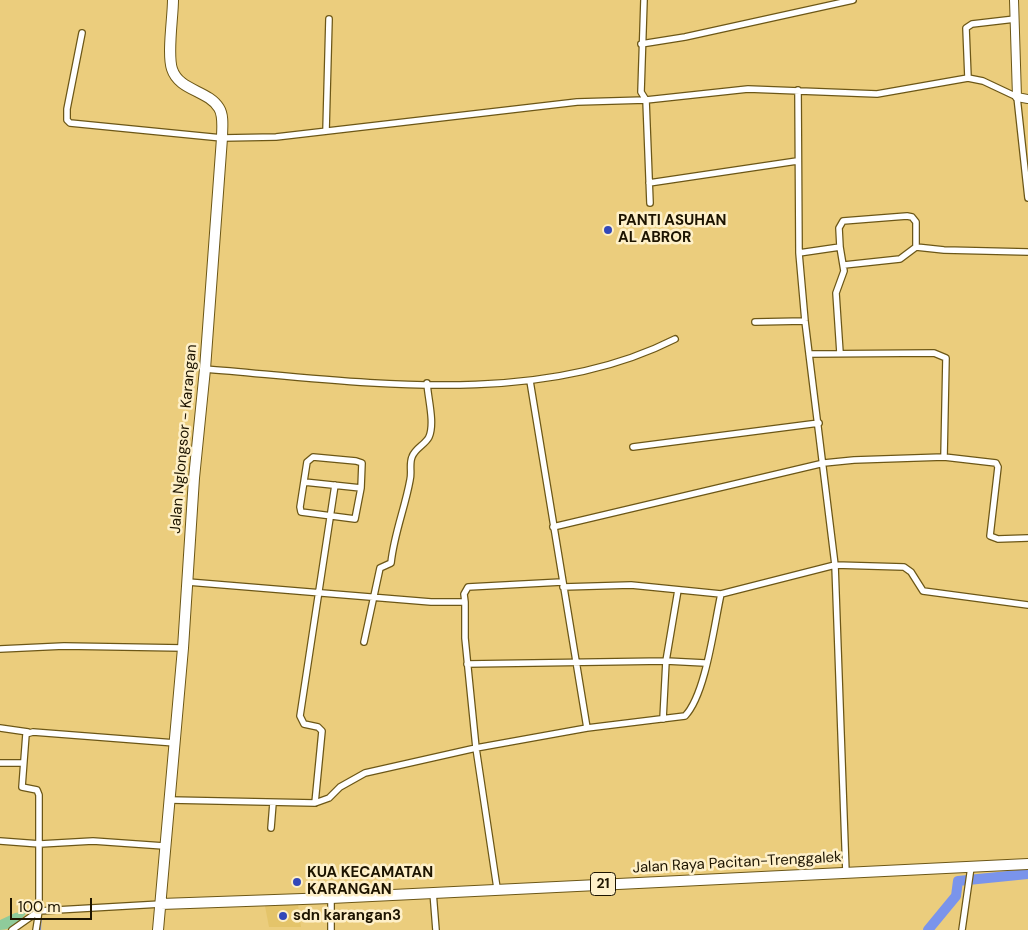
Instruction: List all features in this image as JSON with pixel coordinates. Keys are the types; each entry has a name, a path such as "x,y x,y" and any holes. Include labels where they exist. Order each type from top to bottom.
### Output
{"highway":[{"name":"Jalan Nglongsor - Karangan","path":"158,925 183,648 194,478 205,369 222,138 222,117 219,108 184,84 172,69 173,0"},
{"name":"Jalan Raya Pacitan-Trenggalek","path":"161,904 331,898 496,888 846,873 970,871 1028,864"}],"street":[{"path":"644,0 641,44 641,92 646,100 650,204"},
{"path":"641,44 685,37 852,0"},
{"path":"1014,0 1018,97 1028,198"},
{"path":"326,132 329,19"},
{"path":"968,78 966,28 972,24 1015,19"},
{"path":"82,34 67,109 67,120 70,123 222,138 276,137 568,103 646,100 748,89 877,94 968,78 983,81 1018,97 1028,99"},
{"path":"798,90 799,253 805,321 824,463 835,566 846,873"},
{"path":"650,183 798,161"},
{"path":"840,353 836,293 844,265 840,247 840,228 843,221 912,217 916,222 916,247"},
{"path":"799,253 840,247"},
{"path":"844,265 900,259 916,247 944,250 1028,252"},
{"path":"755,322 805,321"},
{"path":"205,369 385,384 507,384 582,372 633,358 675,339"},
{"path":"809,354 934,354 946,358 944,457"},
{"path":"530,381 587,728"},
{"path":"364,642 380,568 391,563 393,540 411,478 412,458 419,446 426,442 429,437 431,427 427,383"},
{"path":"634,447 819,423"},
{"path":"553,527 824,463 944,457 996,463 998,467 990,536 998,539 1028,538"},
{"path":"309,458 356,461 363,466 361,488 356,518 330,517 301,512 309,458"},
{"path":"304,482 361,488"},
{"path":"315,803 322,731 318,727 304,724 300,716 334,485"},
{"path":"496,888 476,748 467,664 464,594 468,587 631,585 721,594 835,566 904,567 911,572 923,591 1028,605"},
{"path":"188,582 374,597 465,602"},
{"path":"663,719 666,661 678,590"},
{"path":"170,800 315,803 329,798 340,787 365,774 476,748 587,728 685,716 691,710 701,685 721,594"},
{"path":"0,649 64,646 183,648"},
{"path":"467,664 666,661 705,663"},
{"path":"0,728 28,732 175,743"},
{"path":"28,732 23,763 22,787 39,791 39,911 36,930"},
{"path":"0,762 23,763"},
{"path":"272,828 273,803"},
{"path":"0,841 40,844 93,841 164,846"},
{"path":"962,930 970,871"},
{"path":"433,892 436,930"},
{"path":"331,898 331,930"},
{"path":"12,930 39,911 161,904"}],"shaded area":[{"name":"sdn karangan3","path":"298,904 301,927 269,927 265,906"}],"green space":[{"path":"28,911 12,927 0,930 0,920 15,913"}],"waterway":[{"path":"928,930 956,896 958,881 1028,874"},
{"path":"40,930 41,915"}],"place":[{"name":"PANTI ASUHAN AL ABROR","path":"608,230"},
{"name":"KUA KECAMATAN KARANGAN","path":"297,882"},
{"name":"sdn karangan3","path":"283,916"}]}
